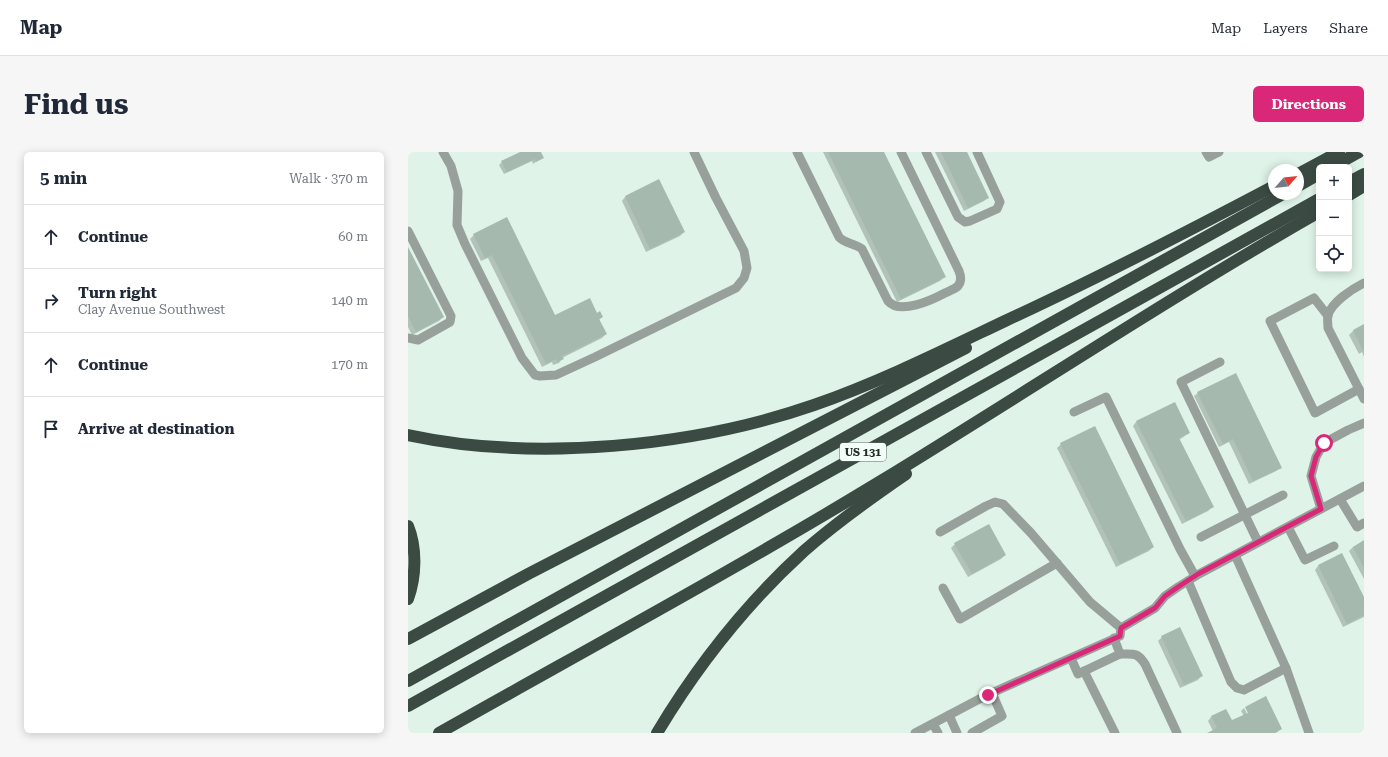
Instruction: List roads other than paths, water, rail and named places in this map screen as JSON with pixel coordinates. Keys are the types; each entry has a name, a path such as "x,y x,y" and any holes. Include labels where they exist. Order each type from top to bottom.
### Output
{"highway":[{"path":"1304,171 1339,152"},
{"path":"1337,164 1359,152"},
{"path":"1352,180 1364,174"},
{"path":"1304,183 1316,176"},
{"path":"1352,193 1364,186"},
{"path":"408,639 537,570 920,373 1087,283 1268,189"},
{"name":"US 131","path":"408,681 1272,200"},
{"name":"US 131","path":"408,706 1317,200"},
{"path":"439,733 809,524 1002,407 1188,289 1316,214"},
{"path":"408,435 453,443 504,447 587,447 668,440 741,426 813,405 859,388 925,360 1087,283"},
{"path":"658,733 680,695 724,635 762,593 804,551 869,500 1002,407"},
{"path":"408,526 413,541 414,559 414,575 408,599"}],"street":[{"path":"443,152 451,166 458,191 457,225 465,244 522,358 535,375 540,376 556,375 595,357 736,288 744,278 747,268 744,252 694,152"},
{"path":"797,152 839,237 844,242 857,245 862,249 888,301 892,305 904,307 932,300 955,288 961,280 959,270 901,152"},
{"path":"926,152 958,217 965,222 997,209 1000,202 977,152"},
{"path":"1206,152 1209,157 1219,152"},
{"path":"408,231 451,316 450,322 418,340 408,338"},
{"path":"1364,283 1353,289 1342,298 1333,307 1328,316 1328,328 1364,399"},
{"path":"1328,316 1314,298 1270,321 1315,413 1358,389"},
{"path":"1220,362 1181,382 1258,542"},
{"path":"1074,412 1106,398 1180,549 1231,682 1237,688 1244,690 1286,668"},
{"path":"1321,509 1311,476 1316,457 1324,443 1364,423"},
{"path":"1121,628 1155,608 1165,596 1191,578 1364,486"},
{"path":"1201,536 1246,515 1283,495"},
{"path":"1340,499 1357,527 1364,523"},
{"path":"940,532 995,502 1003,504 1031,532 1090,602 1121,628"},
{"path":"1288,526 1305,560 1334,546"},
{"path":"1234,555 1286,668 1309,733"},
{"path":"943,588 960,619 1057,563"},
{"path":"916,733 992,693 1120,636 1121,628"},
{"path":"1114,638 1120,654"},
{"path":"1071,658 1078,674 1120,654 1135,654 1140,656 1177,733"},
{"path":"1084,671 1115,733"},
{"path":"972,733 1002,716 992,693"},
{"path":"949,715 957,733"},
{"path":"933,724 938,733"}]}
